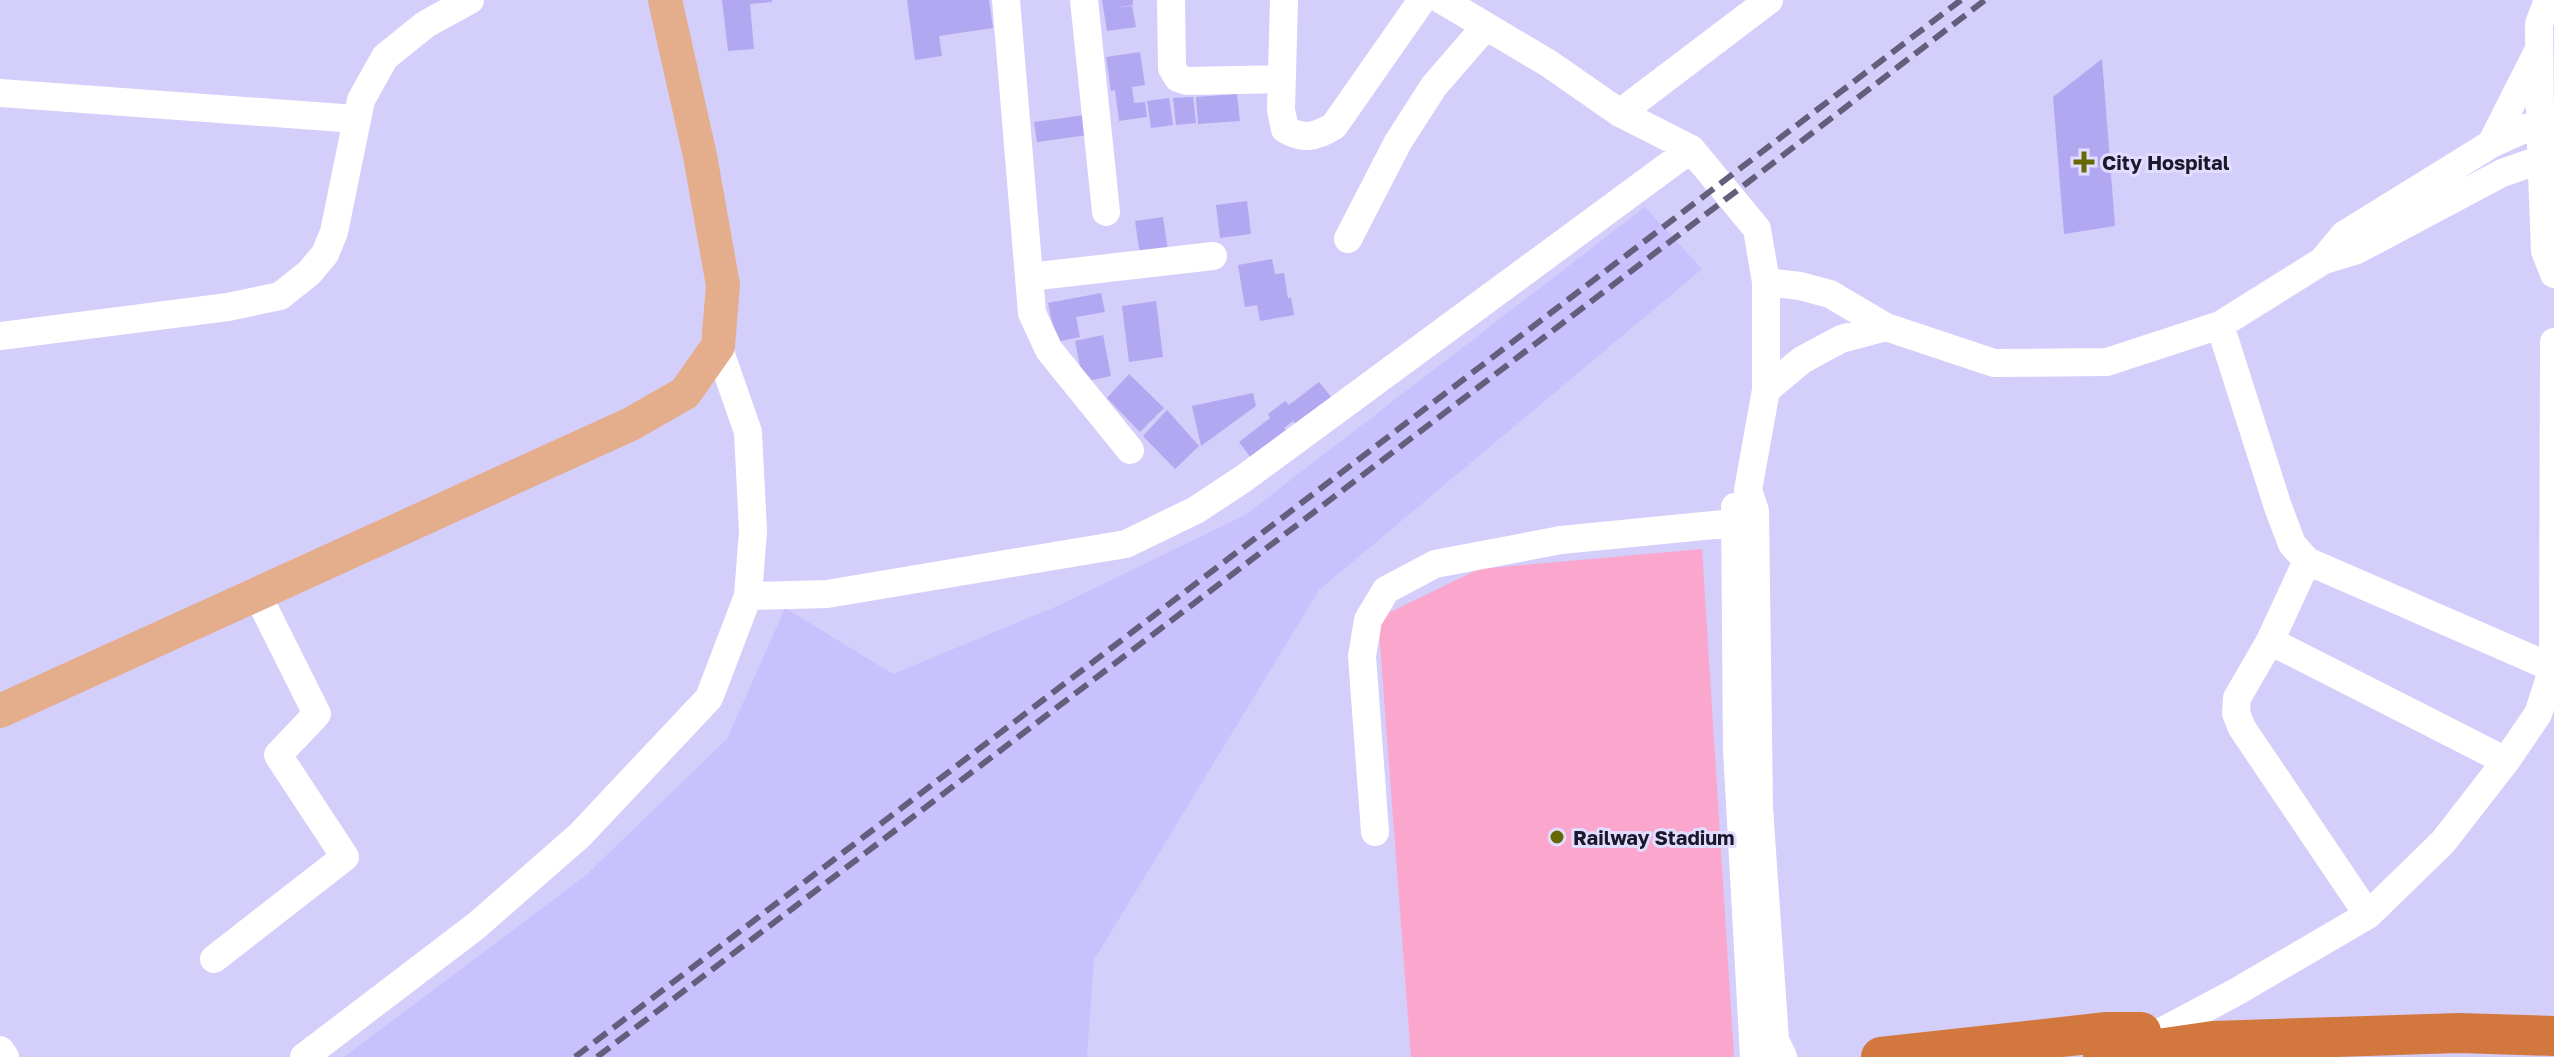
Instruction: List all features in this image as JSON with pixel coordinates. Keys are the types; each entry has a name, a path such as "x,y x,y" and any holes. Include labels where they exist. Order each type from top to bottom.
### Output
{"highway":[{"path":"1881,1057 2107,1032 2156,1042 2459,1033 2554,1036"},
{"path":"2103,1057 2156,1042"}],"main road":[{"path":"0,711 631,424 685,393 718,346 723,285 700,156 665,0"}],"street":[{"path":"0,336 228,307 280,296 309,273 325,254 334,232 361,100 385,57 426,24 470,0"},
{"path":"1006,0 1032,313 1049,350 1130,450"},
{"path":"1084,0 1106,212"},
{"path":"1171,0 1172,68 1178,78 1187,81 1282,79"},
{"path":"1284,0 1281,110 1285,129 1297,136 1320,135 1334,126 1422,0"},
{"path":"1442,0 1548,63 1620,113 1691,149 1757,229 1766,282 1766,390 1748,490 1735,507 1734,523 1737,749 1754,1057"},
{"path":"1620,113 1769,0"},
{"path":"2550,5 2539,24 2539,47 2547,120 2545,251 2554,274"},
{"path":"1348,239 1398,142 1434,86 1486,26"},
{"path":"2491,144 2539,47"},
{"path":"0,93 356,119"},
{"path":"2324,260 2344,235 2491,144 2547,120"},
{"path":"748,596 827,594 1126,544 1196,510 1243,479 1691,149"},
{"path":"1766,282 1830,294 1886,327 1994,363 2107,362 2220,325 2324,260 2357,250 2502,173 2548,156"},
{"path":"1029,277 1213,256"},
{"path":"2220,325 2278,507 2292,544 2307,561 2553,668"},
{"path":"1766,390 1802,360 1841,339 1886,327"},
{"path":"2156,1042 2368,915 2443,842 2506,761 2546,717 2553,668 2554,342"},
{"path":"304,1057 476,926 580,835 709,698 748,596 753,531 748,432 718,346"},
{"path":"1748,490 1755,511 1759,808 1775,1040 1783,1057"},
{"path":"1375,832 1362,656 1368,620 1386,590 1435,564 1449,561 1561,540 1734,523"},
{"path":"2307,561 2270,641 2237,698 2236,713 2242,728 2368,915"},
{"path":"214,959 345,857 278,755 317,714 257,594"},
{"path":"2270,641 2506,761"},
{"path":"0,1050 5,1057"}],"shaded area":[{"path":"1645,207 1702,269 1319,590 1094,960 1087,1057 344,1057 586,875 727,739 785,608 893,674 1062,604 1245,515"},
{"name":"Railway Stadium","path":"1702,549 1734,1057 1411,1057 1378,618 1479,569"}],"building":[{"path":"722,0 772,0 750,4 754,49 728,51"},
{"path":"907,0 989,0 993,28 939,36 942,56 915,60"},
{"path":"1102,0 1133,0 1133,5 1116,8 1132,6 1136,27 1107,31"},
{"path":"1140,52 1145,85 1132,87 1134,103 1145,102 1147,117 1119,121 1106,57"},
{"path":"2102,59 2115,226 2064,234 2053,97"},
{"path":"1237,94 1240,121 1198,124 1196,97"},
{"path":"1193,97 1196,123 1176,125 1173,98"},
{"path":"1169,98 1173,125 1151,128 1147,101"},
{"path":"1085,115 1088,135 1037,142 1034,122"},
{"path":"1247,201 1251,234 1220,238 1216,205"},
{"path":"1163,217 1168,251 1140,255 1135,221"},
{"path":"1272,259 1275,274 1284,273 1294,315 1260,321 1257,305 1245,307 1238,265"},
{"path":"1101,293 1105,312 1076,317 1080,337 1056,342 1048,303"},
{"path":"1156,301 1163,357 1129,362 1122,306"},
{"path":"1103,335 1111,376 1083,382 1075,341"},
{"path":"1129,374 1164,408 1140,432 1107,398"},
{"path":"1319,382 1336,403 1301,430 1293,421 1284,428 1289,435 1254,462 1239,442 1270,418 1268,414 1285,401 1289,405"},
{"path":"1253,393 1256,406 1201,446 1192,406"},
{"path":"1167,410 1199,446 1175,469 1143,436"}],"railway":[{"path":"575,1057 1961,0"},
{"path":"597,1057 1985,0"}],"place":[{"name":"City Hospital","path":"2084,162"},
{"name":"Railway Stadium","path":"1557,837"}]}
